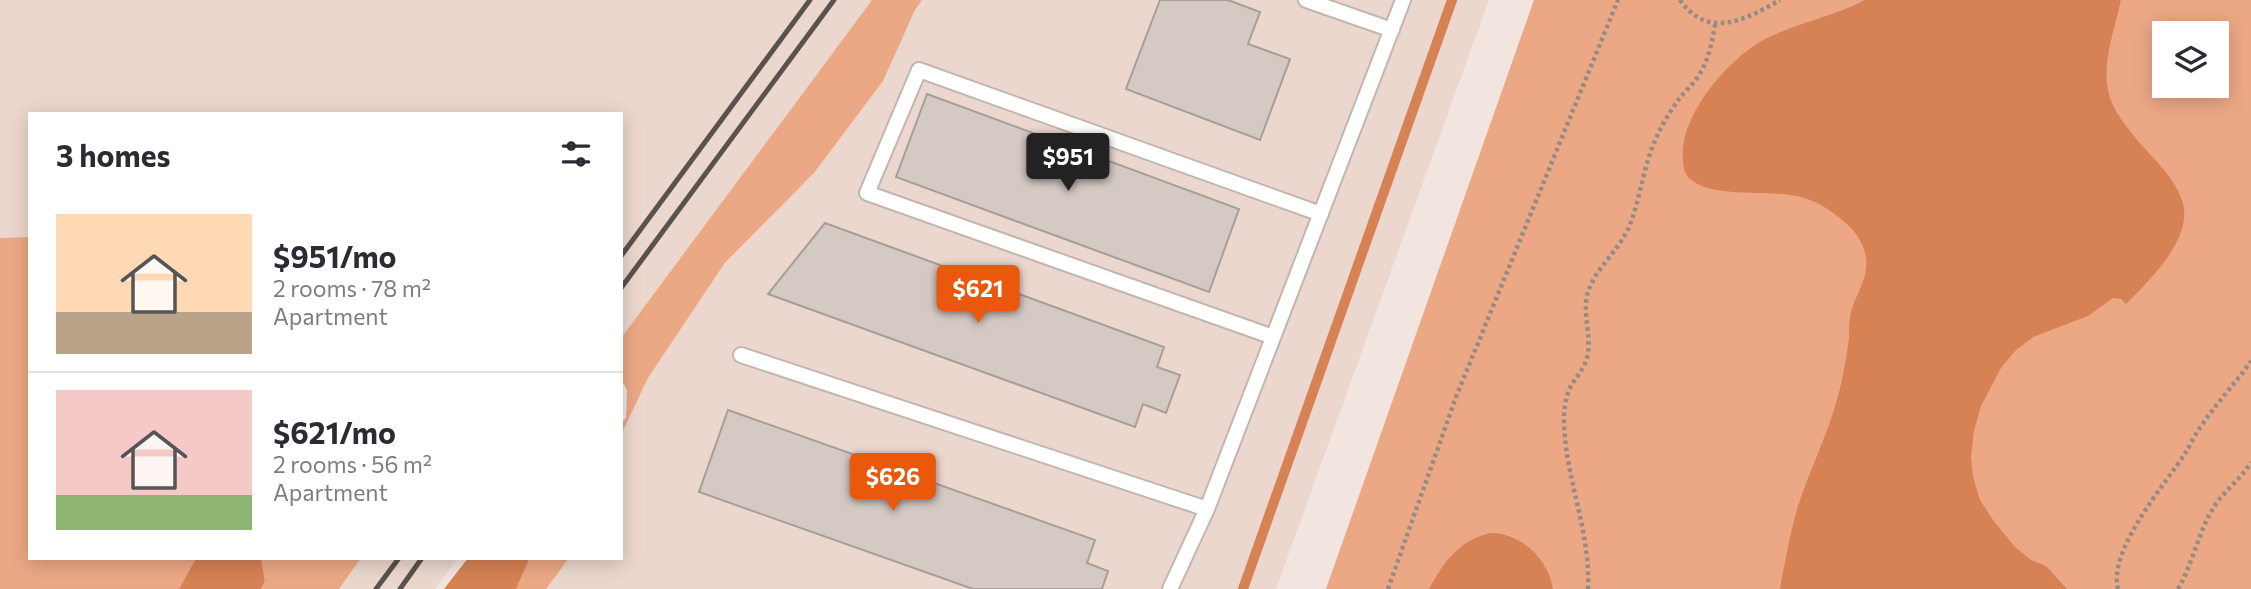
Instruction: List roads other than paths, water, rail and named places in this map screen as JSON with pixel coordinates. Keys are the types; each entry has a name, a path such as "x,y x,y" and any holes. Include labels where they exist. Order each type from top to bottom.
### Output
{"lane":[{"path":"1306,0 1392,30"},
{"path":"1170,589 1207,509 1404,0"},
{"path":"1273,337 867,193 919,70 1321,214"},
{"path":"741,355 1207,509"}],"waterway":[{"path":"1243,589 1452,0"}],"railway":[{"path":"623,253 810,0"},
{"path":"623,285 834,0"},
{"path":"376,589 398,560"},
{"path":"400,589 421,560"}]}
